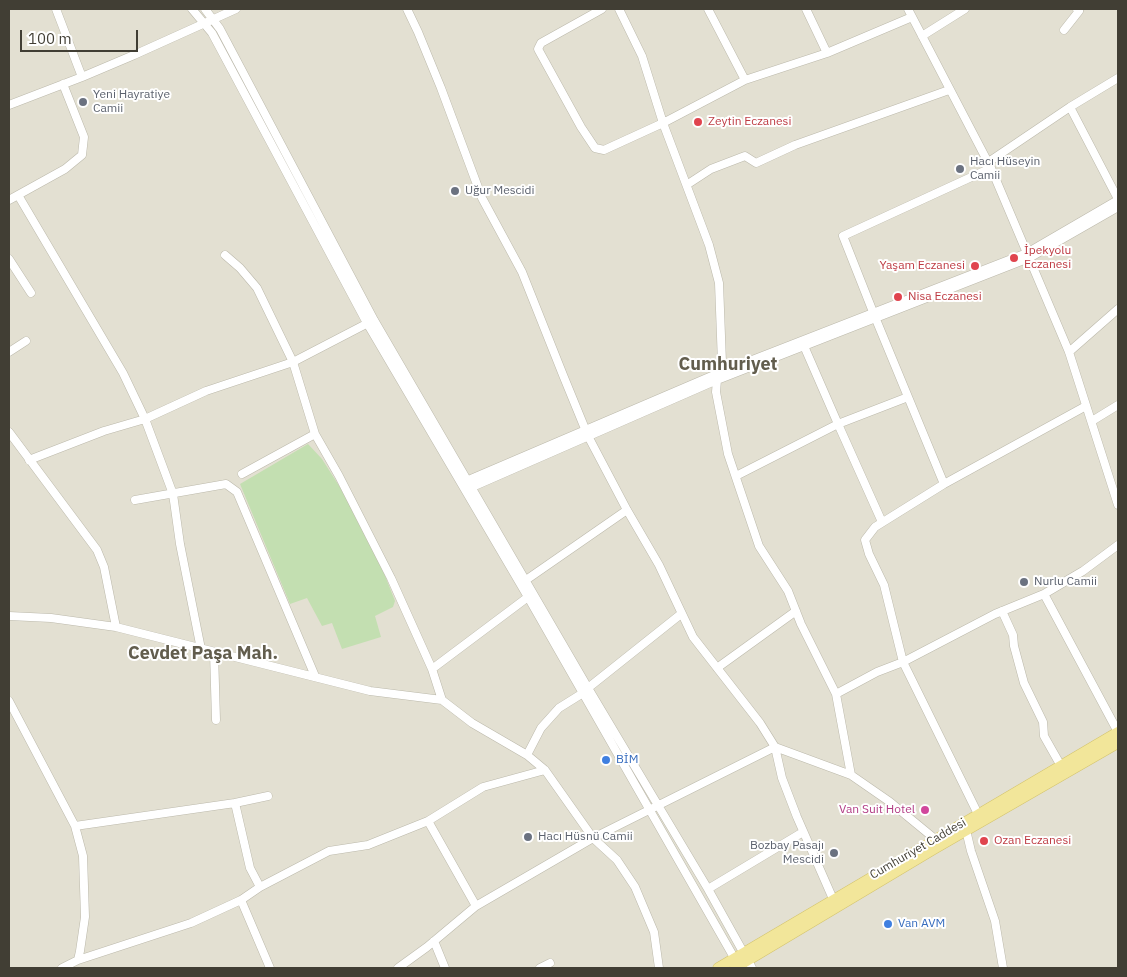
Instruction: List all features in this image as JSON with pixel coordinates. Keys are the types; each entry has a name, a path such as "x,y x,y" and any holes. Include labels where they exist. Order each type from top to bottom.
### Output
{"main road":[{"name":"Cumhuriyet Caddesi","path":"742,963 833,900 1118,732"},
{"name":"Cumhuriyet Caddesi","path":"718,968 742,963 966,830 1118,743"}],"street":[{"path":"56,9 82,77"},
{"path":"192,9 206,23 212,33 371,322 467,485 526,580 585,690"},
{"path":"205,9 214,19 371,322"},
{"path":"9,104 82,77 236,9"},
{"path":"407,9 441,88 482,198 522,272 587,433 627,510 659,565 693,637 760,723 775,747 782,778 833,900"},
{"path":"602,9 541,42 538,49 595,148 604,150 745,80 827,53 912,17"},
{"path":"619,9 642,56 663,122 688,184 709,245 719,283 722,363 716,392 728,454 759,546 788,591 836,694 851,775"},
{"path":"708,9 745,80"},
{"path":"806,9 827,53"},
{"path":"908,9 989,165 1069,352 1118,505"},
{"path":"922,36 965,9"},
{"path":"1064,30 1079,11 1077,9"},
{"path":"944,484 843,236 989,165 1070,107 1118,78"},
{"path":"9,200 65,169 82,155 84,137 63,84"},
{"path":"688,184 711,169 745,156 756,163 795,145 949,90"},
{"path":"1028,256 1118,199 1070,107"},
{"path":"18,195 122,373 145,419 173,494 180,544 201,649"},
{"path":"467,485 718,376 1028,256 1118,207"},
{"path":"225,254 257,288 292,362 315,434 339,476 391,578 432,669 442,700"},
{"path":"9,259 31,293"},
{"path":"1069,352 1118,309"},
{"path":"718,376 804,346 874,315"},
{"path":"29,460 104,431 145,419 206,391 292,362 371,322"},
{"path":"9,352 26,341"},
{"path":"804,346 882,522"},
{"path":"736,476 838,424 908,396"},
{"path":"1092,421 1118,405"},
{"path":"978,814 903,662 884,585 869,554 865,540 874,527 944,484 1086,406"},
{"path":"9,432 97,550 104,567 116,627"},
{"path":"242,474 315,434"},
{"path":"1111,479 1118,475"},
{"path":"134,500 226,484 237,492 315,676"},
{"path":"467,485 528,597 654,807 742,963"},
{"path":"526,580 627,510"},
{"path":"836,694 1002,611 1044,594 1083,571 1118,545"},
{"path":"1044,594 1118,732"},
{"path":"432,669 528,597"},
{"path":"717,668 796,611"},
{"path":"1002,611 1012,635 1024,683 1043,722 1044,736 1061,766"},
{"path":"527,755 541,728 559,708 585,690 681,614"},
{"path":"9,616 52,618 116,627 370,691 442,700 472,723 527,755 545,770 593,838 617,860 635,887 654,932 660,968"},
{"path":"214,652 216,720"},
{"path":"9,701 75,826 83,856 85,917 78,960"},
{"path":"398,968 476,906 593,838 775,747 851,775 890,802 935,839"},
{"path":"62,968 78,960 191,923 241,900 260,887 329,851 368,845 428,821 483,787 545,770"},
{"path":"75,826 235,803 268,796"},
{"path":"235,803 250,868 260,887"},
{"path":"654,807 708,889 742,963"},
{"path":"428,821 476,906"},
{"path":"966,830 971,851 995,921 1003,968"},
{"path":"708,889 803,832"},
{"path":"241,900 270,968"},
{"path":"434,940 445,968"},
{"path":"540,968 550,963"}],"shaded area":[{"path":"9,9 1118,9 1118,968 9,968"}],"green space":[{"path":"308,444 322,459 350,503 382,568 395,601 393,607 375,616 381,637 342,649 332,623 322,626 307,598 290,604 240,484"}],"place":[{"name":"Yeni Hayratiye Camii","path":"83,102"},
{"name":"Zeytin Eczanesi","path":"698,122"},
{"name":"Hacı Hüseyin Camii","path":"960,169"},
{"name":"Uğur Mescidi","path":"455,191"},
{"name":"İpekyolu Eczanesi","path":"1014,258"},
{"name":"Yaşam Eczanesi","path":"975,266"},
{"name":"Nisa Eczanesi","path":"898,297"},
{"name":"Nurlu Camii","path":"1024,582"},
{"name":"BİM","path":"606,760"},
{"name":"Van Suit Hotel","path":"925,810"},
{"name":"Hacı Hüsnü Camii","path":"528,837"},
{"name":"Ozan Eczanesi","path":"984,841"},
{"name":"Bozbay Pasajı Mescidi","path":"834,853"},
{"name":"Van AVM","path":"888,924"}],"district":[{"name":"Cumhuriyet","path":"728,365"},
{"name":"Cevdet Paşa Mah.","path":"203,654"}]}
